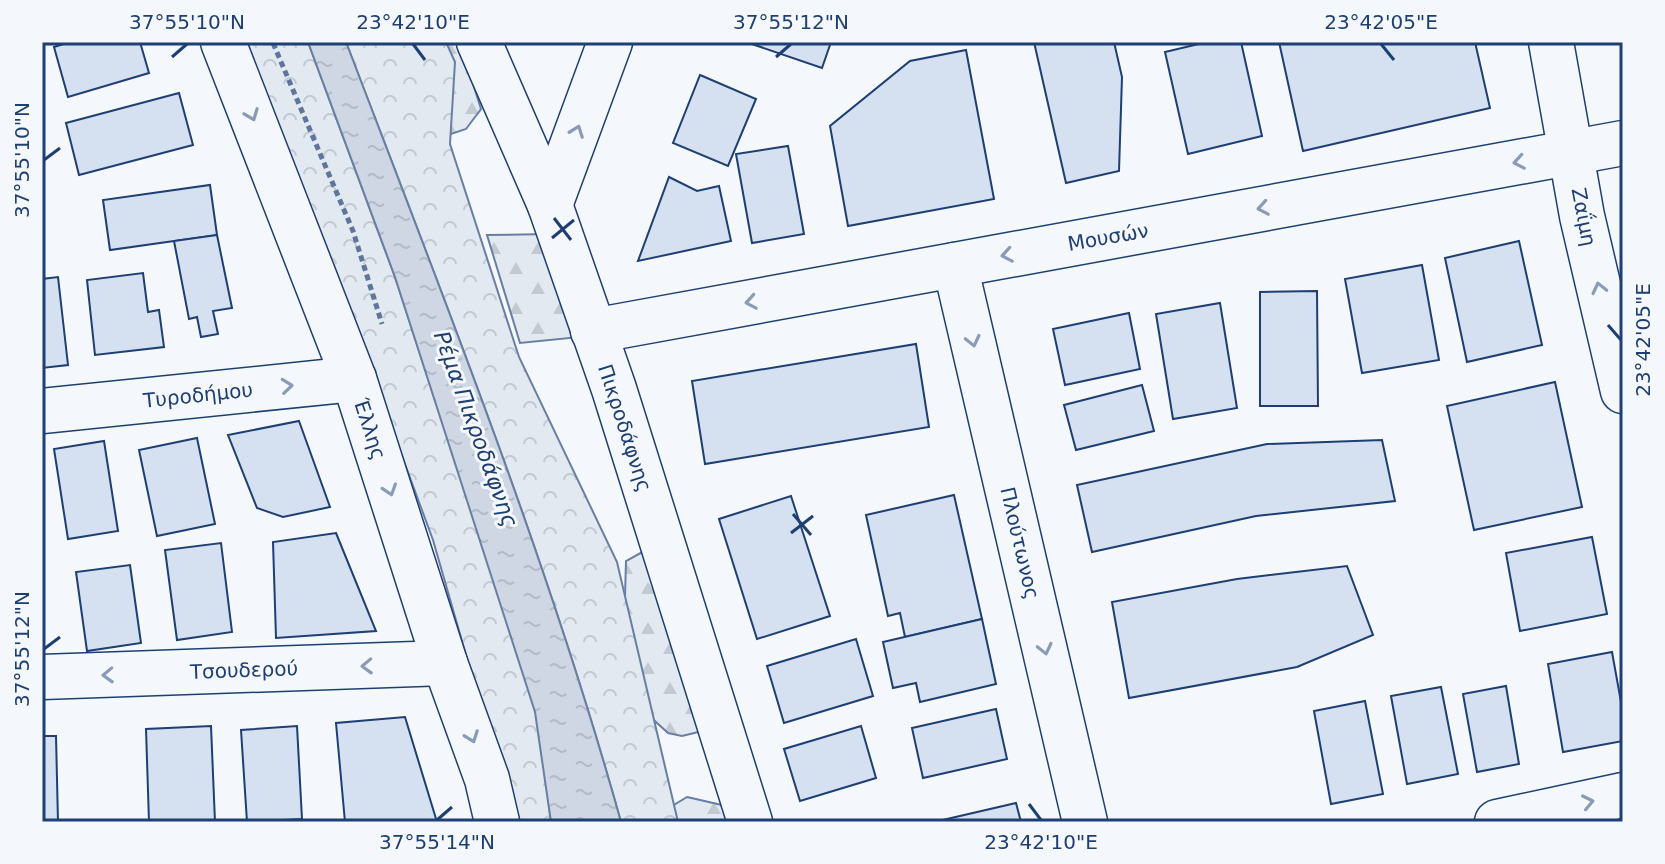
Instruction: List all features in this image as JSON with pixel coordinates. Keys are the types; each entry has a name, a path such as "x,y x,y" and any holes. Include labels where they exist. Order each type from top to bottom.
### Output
{"street":[{"name":"Έλλης","path":"223,42 354,379 445,663 487,779 497,822"},
{"name":"Πικροδάφνης","path":"479,42 550,205 750,822"},
{"path":"550,205 610,42"},
{"name":"Ζαΐμη","path":"1551,42 1582,216 1623,391"},
{"name":"Μουσών","path":"593,331 1623,143"},
{"name":"Πλούτωνος","path":"955,265 1085,822"},
{"name":"Τυροδήμου","path":"42,411 354,379"},
{"name":"Τσουδερού","path":"42,677 445,663"},
{"path":"1497,822 1623,795"}],"green space":[{"path":"239,42 308,42 395,277 538,717 551,822 514,822 433,540 324,245"},
{"path":"346,42 446,42 455,62 450,144 519,357 617,562 678,822 621,822 561,624 527,527 457,332"},
{"path":"354,42 460,42 481,109 466,129 415,146"},
{"path":"549,234 580,337 520,343 487,235"},
{"path":"646,550 711,729 682,736 668,733 645,712 624,632 626,561"},
{"path":"687,797 726,806 740,822 646,822"}],"water":[{"name":"Ρέμα Πικροδάφνης","path":"308,42 346,42 457,332 527,527 561,624 621,822 551,822 535,712 395,277"}],"building":[{"path":"70,42 140,42 149,73 68,97 54,47"},
{"path":"746,42 831,42 822,68"},
{"path":"1034,42 1114,42 1122,77 1119,171 1066,183"},
{"path":"1207,42 1241,42 1262,136 1188,154 1165,52"},
{"path":"1279,42 1475,42 1490,108 1303,151"},
{"path":"966,50 994,199 848,226 830,126 910,61"},
{"path":"700,75 756,99 728,166 673,143"},
{"path":"179,93 193,145 79,175 66,123"},
{"path":"788,146 804,234 752,243 736,154"},
{"path":"669,177 697,191 719,186 731,241 638,261"},
{"path":"210,185 217,235 110,250 103,200"},
{"path":"217,235 232,308 213,311 218,334 201,337 197,317 189,319 174,241"},
{"path":"1519,241 1542,345 1467,362 1445,258"},
{"path":"1422,265 1439,360 1362,373 1345,279"},
{"path":"143,273 148,312 159,310 164,347 95,355 87,280"},
{"path":"58,277 68,365 42,368 42,279"},
{"path":"1317,291 1318,406 1260,406 1260,292"},
{"path":"1220,303 1237,408 1173,419 1156,314"},
{"path":"1129,313 1140,369 1065,385 1053,329"},
{"path":"916,344 929,427 705,464 692,381"},
{"path":"1555,382 1582,507 1474,530 1447,406"},
{"path":"1142,385 1154,431 1076,450 1064,405"},
{"path":"299,421 330,507 283,517 257,508 228,435"},
{"path":"197,438 215,524 157,536 139,450"},
{"path":"1382,440 1395,501 1256,516 1092,552 1077,485 1267,444"},
{"path":"104,441 118,531 68,539 54,449"},
{"path":"954,495 982,619 905,637 900,613 888,616 866,515"},
{"path":"791,496 830,616 757,639 719,519"},
{"path":"336,533 376,631 276,638 273,542"},
{"path":"1592,537 1607,614 1520,631 1506,553"},
{"path":"221,543 232,632 177,640 165,550"},
{"path":"130,565 141,643 87,651 76,572"},
{"path":"1347,566 1373,635 1297,667 1129,698 1112,602 1237,579"},
{"path":"982,619 996,684 920,702 916,683 893,688 883,642"},
{"path":"856,639 873,696 784,723 767,666"},
{"path":"1612,652 1623,713 1623,741 1563,752 1548,664"},
{"path":"1506,686 1519,764 1477,772 1463,694"},
{"path":"1441,687 1458,774 1407,784 1391,696"},
{"path":"1365,701 1383,794 1331,804 1314,711"},
{"path":"996,709 1007,759 923,778 912,728"},
{"path":"405,717 437,822 345,822 336,723"},
{"path":"211,726 215,822 149,822 146,729"},
{"path":"297,726 302,819 247,822 241,730"},
{"path":"861,726 876,778 800,801 784,749"},
{"path":"42,736 56,736 58,822 42,822"},
{"path":"1016,803 1021,822 934,822"}]}
